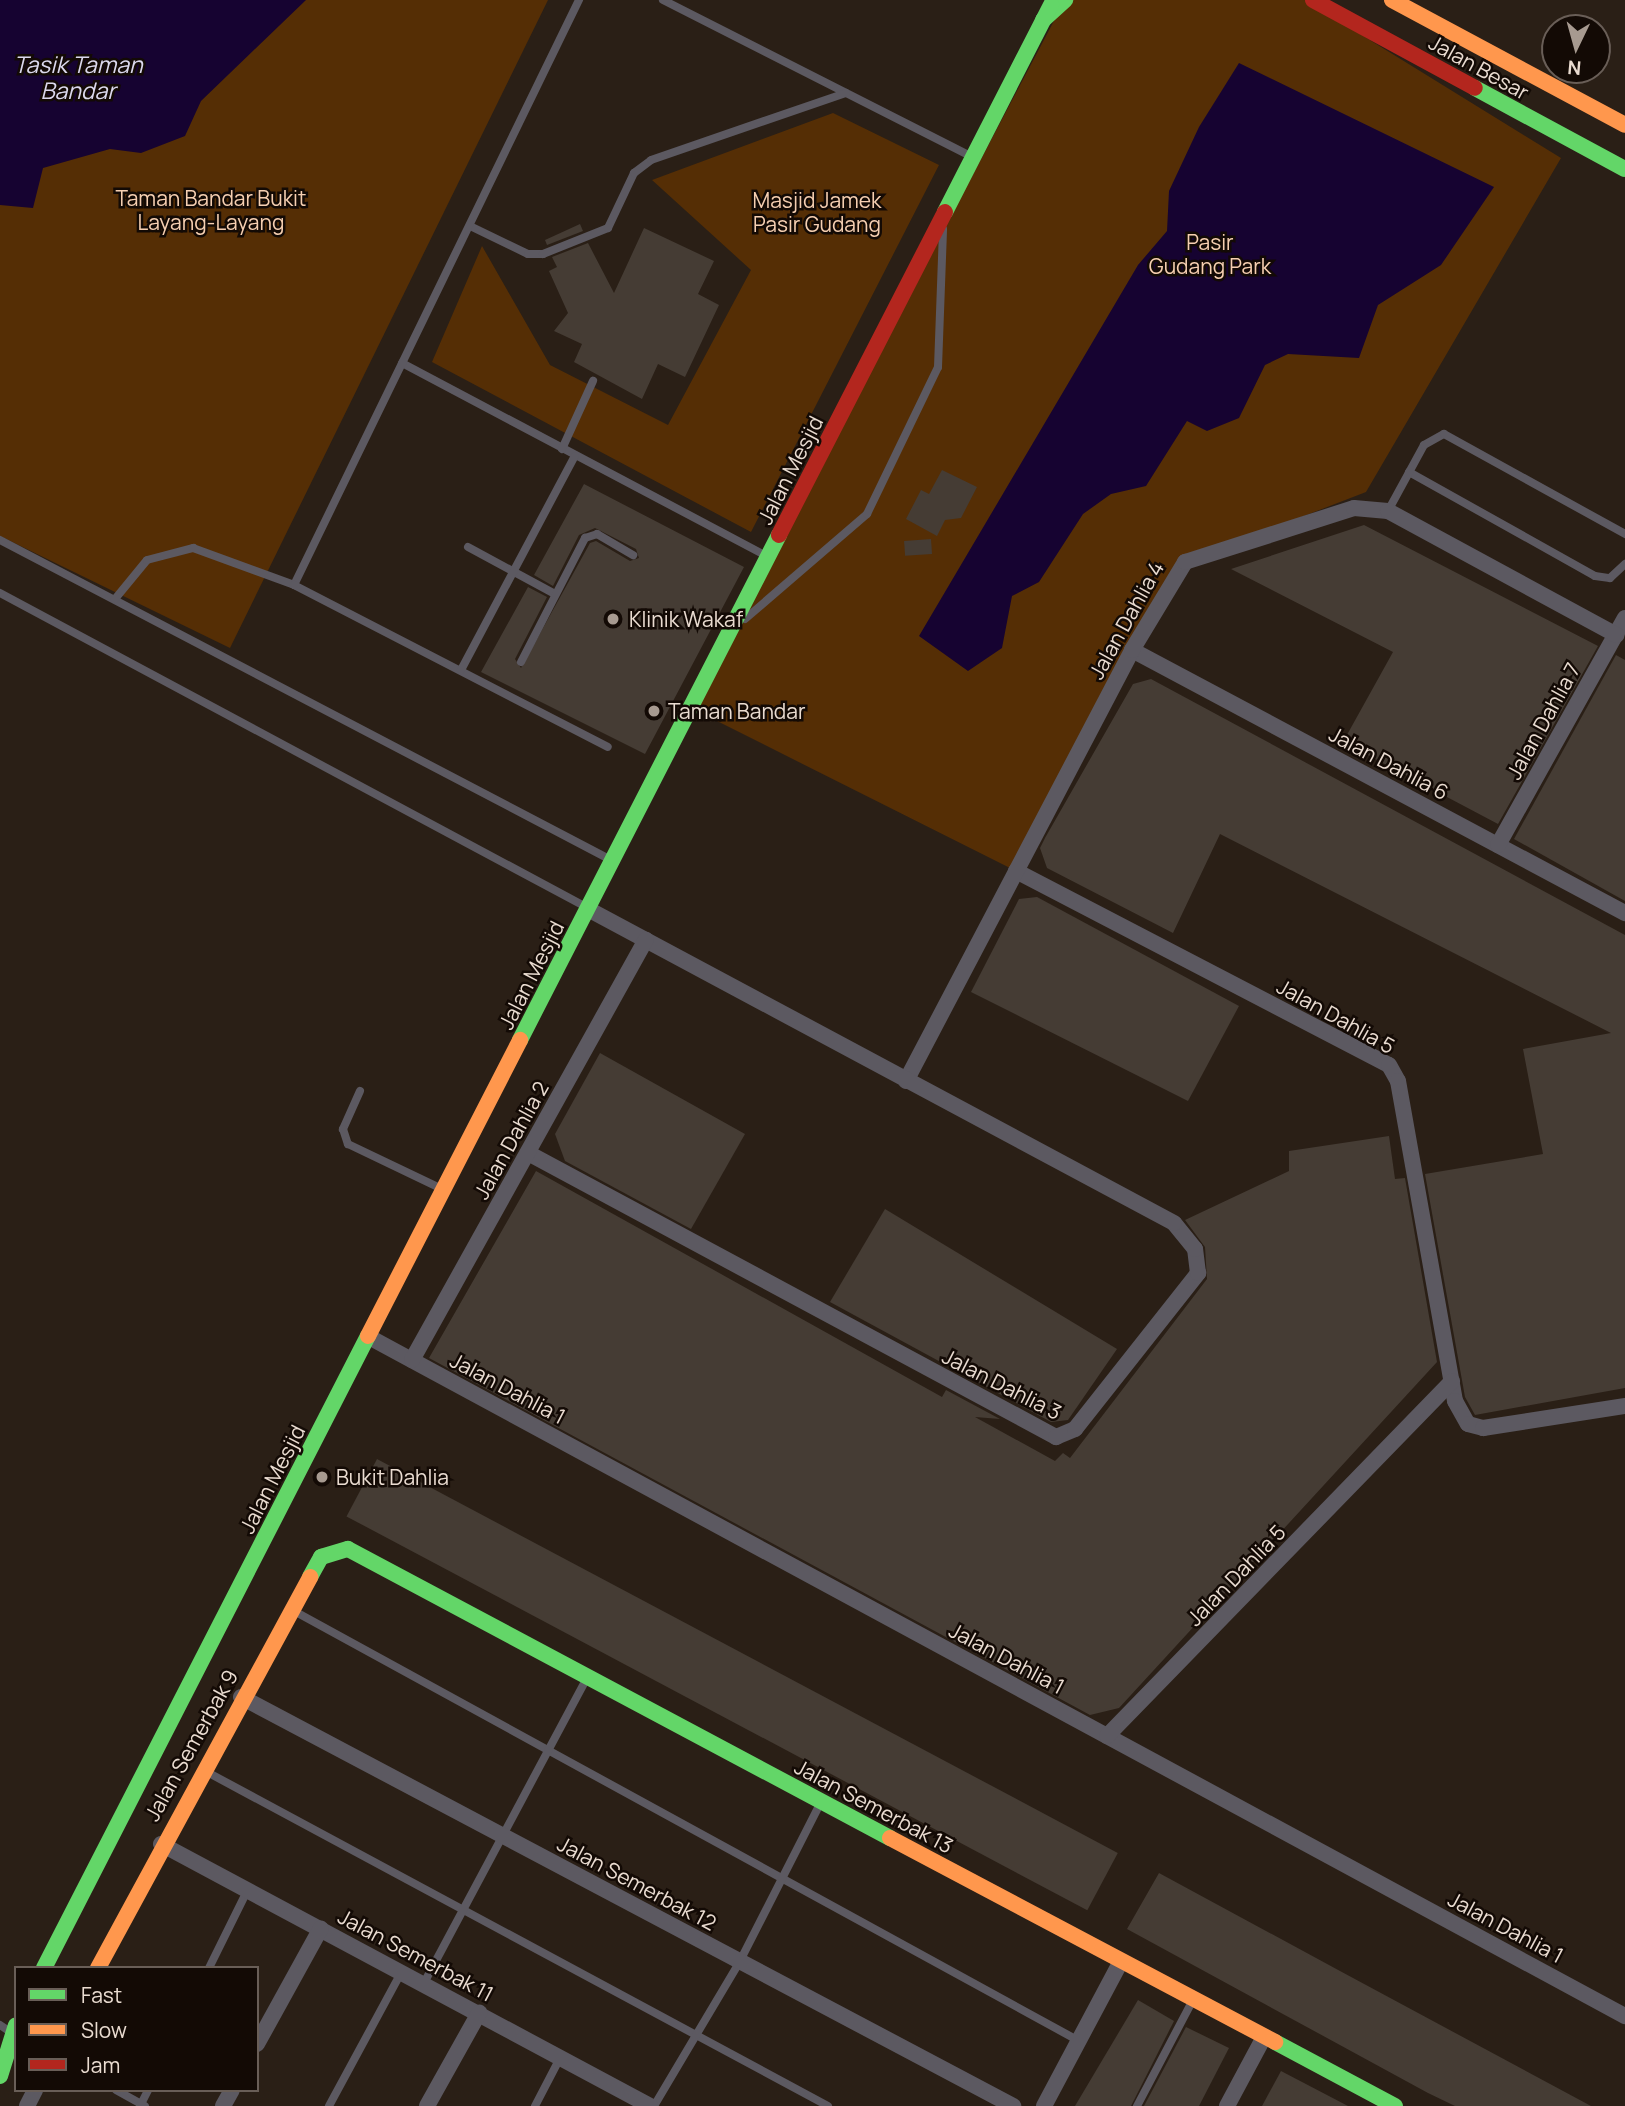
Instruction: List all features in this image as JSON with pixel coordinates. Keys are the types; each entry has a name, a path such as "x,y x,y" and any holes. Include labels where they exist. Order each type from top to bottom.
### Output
{"main road":[{"path":"1043,20 1048,0"},
{"name":"Jalan Mesjid","path":"45,1966 1054,0"},
{"path":"1043,20 1065,0"},
{"name":"Jalan Besar","path":"1313,0 1625,169"},
{"name":"Jalan Besar","path":"1392,0 1625,125"},
{"name":"Jalan Semerbak 13","path":"332,1550 348,1549 1395,2106"},
{"name":"Jalan Semerbak 9","path":"99,1966 161,1844 242,1697 321,1557 332,1550"},
{"path":"0,2076 7,2031"}],"street":[{"name":"Jalan Dahlia 4","path":"906,1080 1132,650 1185,562 1354,508 1388,511 1616,635"},
{"name":"Jalan Dahlia 7","path":"1498,845 1625,618"},
{"name":"Jalan Dahlia 6","path":"1132,650 1625,913"},
{"name":"Jalan Dahlia 5","path":"1016,871 1390,1065 1398,1081 1458,1410 1477,1427 1625,1406"},
{"name":"Jalan Dahlia 3","path":"528,1153 1034,1428 1056,1437 1070,1434 1196,1277 1195,1250 1174,1223 588,909"},
{"name":"Jalan Dahlia 2","path":"412,1360 646,940"},
{"name":"Jalan Dahlia 1","path":"369,1337 1625,2015"},
{"name":"Jalan Dahlia 5","path":"1107,1736 1452,1381"},
{"name":"Jalan Semerbak 12","path":"242,1697 1013,2106"},
{"name":"Jalan Semerbak 11","path":"161,1844 424,1983 644,2104"},
{"path":"259,2040 321,1928"},
{"path":"1044,2106 1121,1961"},
{"path":"428,2106 479,2013"},
{"path":"1230,2105 1264,2037"}],"lane":[{"path":"294,585 579,0"},
{"path":"663,0 973,157"},
{"path":"470,226 528,254 543,254 608,228 634,173 651,160 846,93"},
{"path":"730,632 867,514 939,363 946,257 942,219"},
{"path":"402,363 769,557"},
{"path":"562,449 593,380"},
{"path":"1388,511 1429,439 1444,434 1625,534"},
{"path":"461,670 575,456"},
{"path":"1409,472 1595,576 1610,578 1625,564"},
{"path":"521,662 553,593 591,535 633,555"},
{"path":"0,540 613,861"},
{"path":"468,547 553,593"},
{"path":"115,599 147,560 190,548 294,585 608,747"},
{"path":"0,593 588,909"},
{"path":"360,1091 343,1129 348,1144 444,1190"},
{"path":"292,1609 546,1753 1079,2041"},
{"path":"424,1983 588,1677"},
{"path":"202,1769 828,2106"},
{"path":"644,2104 696,2035 740,1961 822,1802"},
{"path":"210,1966 249,1889"},
{"path":"329,2106 401,1972"},
{"path":"1138,2106 1193,2000"},
{"path":"535,2106 560,2057"},
{"path":"119,2092 142,2105"}],"green space":[{"name":"Taman Bandar Bukit Layang-Layang","path":"0,0 548,0 230,648 0,536"},
{"name":"Pasir Gudang Park","path":"1065,0 1305,0 1561,158 1366,492 1190,560 1016,871 691,708"},
{"name":"Masjid Jamek Pasir Gudang","path":"833,113 939,165 751,532 432,362 482,246 550,365 668,425 751,270 652,180"}],"water":[{"name":"Tasik Taman Bandar","path":"0,0 306,0 201,101 185,136 141,153 110,149 43,168 33,208 0,205"},
{"path":"1239,63 1494,187 1441,265 1378,305 1359,358 1288,354 1265,365 1239,418 1207,431 1187,421 1146,486 1111,494 1083,514 1039,582 1012,596 1002,648 968,671 919,636 1138,265 1167,231 1169,191 1199,127"}],"building":[{"path":"580,224 583,231 547,245 545,240"},
{"path":"644,228 714,261 698,294 719,305 685,377 658,364 642,399 574,362 582,344 554,331 568,313 549,271 557,267 552,257 588,243 614,293"},
{"path":"942,470 977,487 961,518 945,520 937,536 906,519 921,490 929,494"},
{"name":"Klinik Wakaf","path":"584,484 744,567 645,754 481,672 528,587 547,597 515,659 521,668 590,543 596,541 630,561 639,558 636,549 595,528 579,535 553,586 534,575"},
{"path":"1364,525 1598,646 1498,824 1343,742 1393,652 1231,569"},
{"path":"931,539 932,554 905,556 904,541"},
{"path":"1616,655 1625,660 1625,901 1514,839"},
{"path":"1151,679 1625,935 1625,1388 1475,1415 1465,1397 1425,1174 1543,1154 1523,1049 1611,1033 1220,834 1173,933 1047,868 1040,848 1045,838 1133,684"},
{"path":"1037,897 1239,1006 1188,1101 971,992 1019,899"},
{"path":"600,1053 745,1134 691,1229 565,1161 555,1134"},
{"path":"1389,1136 1395,1179 1405,1178 1437,1362 1119,1708 1090,1715 429,1358 536,1171 942,1397 946,1390 1000,1419 975,1417 1055,1461 1063,1453 1070,1458 1207,1279 1205,1247 1185,1220 1289,1171 1289,1151"},
{"path":"885,1209 1117,1349 1068,1420 1051,1422 830,1302"},
{"path":"377,1459 1118,1853 1087,1910 346,1516"},
{"path":"1159,1873 1591,2106 1455,2106 1428,2093 1127,1929"},
{"path":"1138,2000 1174,2021 1131,2106 1075,2106"},
{"path":"1186,2027 1229,2048 1199,2106 1144,2106"},
{"path":"1281,2071 1348,2106 1262,2106"}],"traffic: fast":[{"path":"1043,20 1065,0"},
{"path":"945,212 1051,5"},
{"path":"1475,88 1625,169"},
{"path":"520,1040 779,535"},
{"path":"45,1966 368,1336"},
{"path":"310,1577 321,1557 348,1549 890,1838"},
{"path":"0,2076 14,2031"},
{"path":"1275,2042 1395,2106"}],"traffic: slow":[{"path":"1392,0 1625,125"},
{"path":"368,1336 520,1040"},
{"path":"99,1966 310,1577"},
{"path":"890,1838 1275,2042"}],"traffic: jam":[{"path":"1313,0 1475,88"},
{"path":"779,535 945,212"}],"place":[{"name":"Klinik Wakaf","path":"613,619"},
{"name":"Taman Bandar","path":"654,711"},
{"name":"Bukit Dahlia","path":"322,1477"}]}
